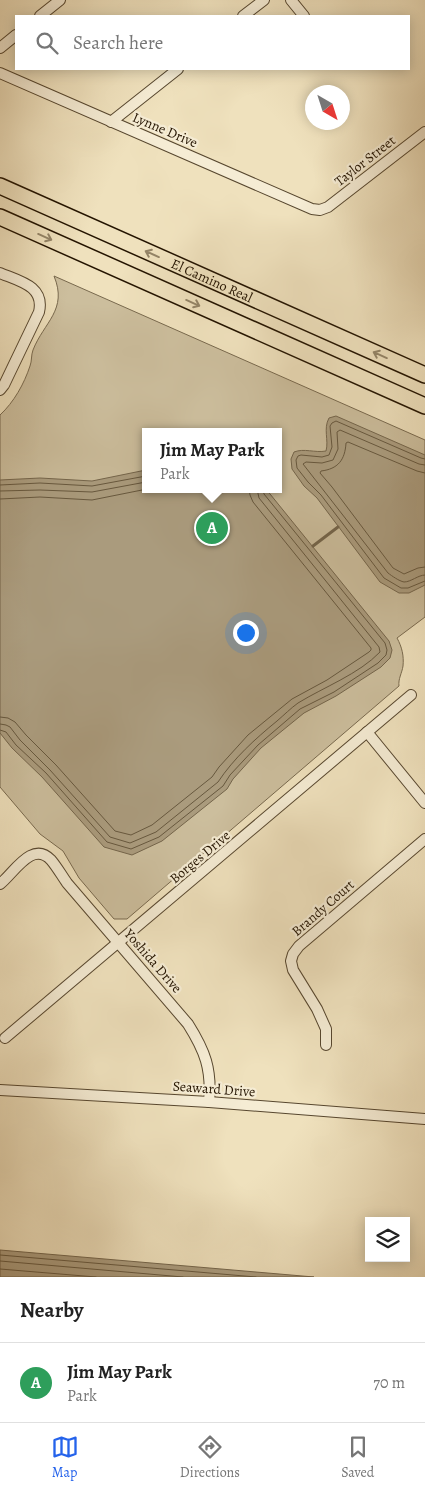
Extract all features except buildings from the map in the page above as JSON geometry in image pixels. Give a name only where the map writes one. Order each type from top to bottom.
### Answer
[{"type":"highway","name":"El Camino Real","points":[[0,186],[425,375]]},
{"type":"highway","name":"El Camino Real","points":[[0,217],[425,406]]},
{"type":"street","points":[[41,15],[60,0]]},
{"type":"street","points":[[244,15],[264,0]]},
{"type":"street","points":[[290,0],[303,15]]},
{"type":"street","points":[[0,48],[15,36]]},
{"type":"street","points":[[111,122],[177,70]]},
{"type":"street","name":"Lynne Drive","points":[[0,73],[320,210]]},
{"type":"street","name":"Taylor Street","points":[[320,210],[328,207],[425,132]]},
{"type":"street","points":[[0,273],[34,290],[40,296],[41,305],[0,390]]},
{"type":"street","name":"Borges Drive","points":[[5,1038],[411,695]]},
{"type":"street","points":[[367,732],[425,803]]},
{"type":"street","name":"Brandy Court","points":[[326,1045],[326,1030],[317,1009],[293,970],[293,954],[299,946],[425,839]]},
{"type":"street","name":"Yoshida Drive","points":[[0,884],[25,858],[35,853],[43,854],[50,859],[67,884],[188,1024],[200,1044],[208,1067],[209,1102]]},
{"type":"street","name":"Seaward Drive","points":[[0,1090],[209,1102],[425,1119]]},
{"type":"shaded area","points":[[54,276],[425,440],[425,617],[397,638],[403,659],[399,686],[127,919],[114,919],[79,878],[63,851],[40,834],[0,787],[0,415],[14,399],[25,379],[31,364],[33,350],[53,315],[58,298],[58,288]]},
{"type":"water","points":[[336,416],[425,455],[425,585],[409,593],[399,593],[380,582],[317,498],[304,486],[292,469],[291,459],[294,452],[302,450],[326,451],[327,422],[329,418]]},
{"type":"water","points":[[142,471],[142,493],[269,493],[389,641],[392,650],[390,658],[381,667],[336,696],[304,713],[261,748],[233,779],[227,789],[162,841],[132,855],[104,847],[0,733],[0,480],[40,478],[92,481]]},
{"type":"water","points":[[0,1250],[314,1277],[0,1277]]},
{"type":"waterway","points":[[313,546],[338,527]]},
{"type":"place","name":"Jim May Park","points":[[212,528]]}]
